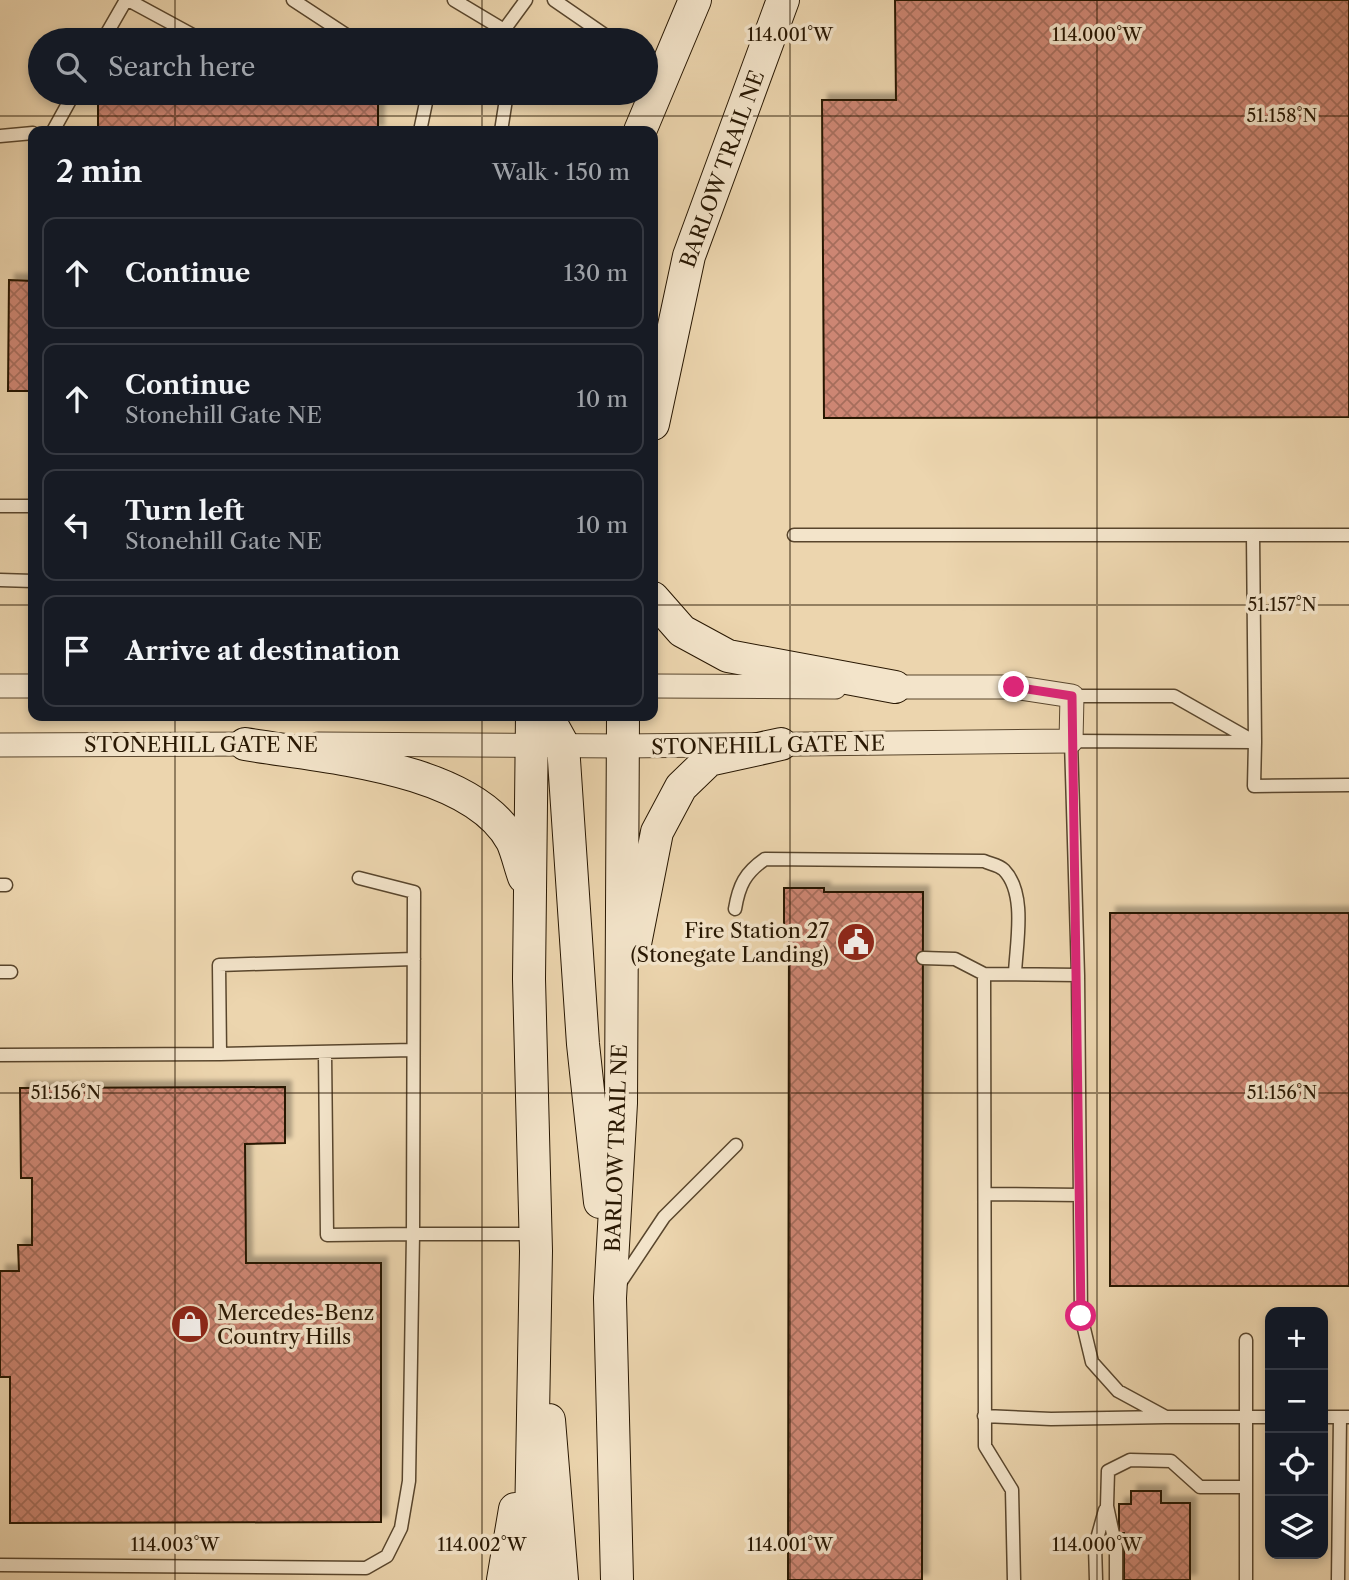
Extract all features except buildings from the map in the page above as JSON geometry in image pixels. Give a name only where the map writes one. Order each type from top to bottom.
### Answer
[{"type":"main road","points":[[658,70],[695,0]]},
{"type":"main road","name":"BARLOW TRAIL NE","points":[[658,394],[688,256],[783,0]]},
{"type":"main road","points":[[641,126],[648,105]]},
{"type":"main road","points":[[658,604],[682,631],[728,656],[895,687]]},
{"type":"main road","points":[[550,721],[563,745],[583,1044],[610,1298]]},
{"type":"main road","points":[[531,730],[529,979],[537,1243],[562,1580]]},
{"type":"main road","name":"BARLOW TRAIL NE","points":[[617,1580],[610,1298],[621,1103],[623,731]]},
{"type":"main road","points":[[245,744],[433,780],[474,801],[488,812],[512,841],[531,898]]},
{"type":"main road","points":[[621,1014],[657,832],[681,787],[709,760],[781,744]]},
{"type":"main road","points":[[530,1580],[531,1411],[537,1243]]},
{"type":"main road","points":[[503,1580],[531,1411]]},
{"type":"street","points":[[0,686],[28,686]]},
{"type":"street","points":[[658,686],[1014,687],[1072,696],[1071,741]]},
{"type":"street","name":"STONEHILL GATE NE","points":[[0,744],[245,744],[531,730],[563,745],[623,731],[781,744],[1071,741]]},
{"type":"lane","points":[[110,28],[127,0],[180,28]]},
{"type":"lane","points":[[293,0],[336,28]]},
{"type":"lane","points":[[454,0],[495,28]]},
{"type":"lane","points":[[509,28],[526,0]]},
{"type":"lane","points":[[554,0],[595,28]]},
{"type":"lane","points":[[56,126],[67,105]]},
{"type":"lane","points":[[421,126],[425,105]]},
{"type":"lane","points":[[502,126],[505,105]]},
{"type":"lane","points":[[0,136],[28,133]]},
{"type":"lane","points":[[0,506],[28,506]]},
{"type":"lane","points":[[794,535],[1349,535]]},
{"type":"lane","points":[[1253,535],[1254,786],[1349,785]]},
{"type":"lane","points":[[0,580],[28,580]]},
{"type":"lane","points":[[1072,696],[1174,696],[1255,742]]},
{"type":"lane","points":[[1166,1418],[1118,1391],[1092,1362],[1081,1316],[1078,975],[1071,741],[1255,742]]},
{"type":"lane","points":[[735,909],[738,887],[748,870],[765,859],[984,861],[1002,868],[1013,884],[1017,904],[1015,974]]},
{"type":"lane","points":[[0,1565],[366,1568],[387,1556],[401,1528],[409,1481],[414,892],[359,878]]},
{"type":"lane","points":[[923,958],[955,959],[984,974],[1078,975]]},
{"type":"lane","points":[[220,1054],[219,965],[414,959]]},
{"type":"lane","points":[[984,974],[985,1446],[1012,1490],[1014,1580]]},
{"type":"lane","points":[[0,1055],[413,1050]]},
{"type":"lane","points":[[326,1053],[327,1235],[413,1234],[537,1243]]},
{"type":"lane","points":[[610,1298],[664,1217],[736,1145]]},
{"type":"lane","points":[[986,1194],[1080,1195]]},
{"type":"lane","points":[[1246,1340],[1246,1580]]},
{"type":"lane","points":[[984,1416],[1051,1419],[1265,1418]]},
{"type":"lane","points":[[1338,1580],[1345,1418]]},
{"type":"lane","points":[[1116,1580],[1116,1548],[1107,1506],[1108,1471],[1130,1460],[1171,1461],[1200,1487],[1246,1487]]},
{"type":"lane","points":[[1096,1580],[1095,1546],[1107,1506]]},
{"type":"place","name":"Fire Station 27 (Stonegate Landing)","points":[[856,942]]},
{"type":"place","name":"Mercedes-Benz Country Hills","points":[[190,1324]]},
{"type":"route","points":[[1014,687],[1072,696],[1081,1316]]}]
